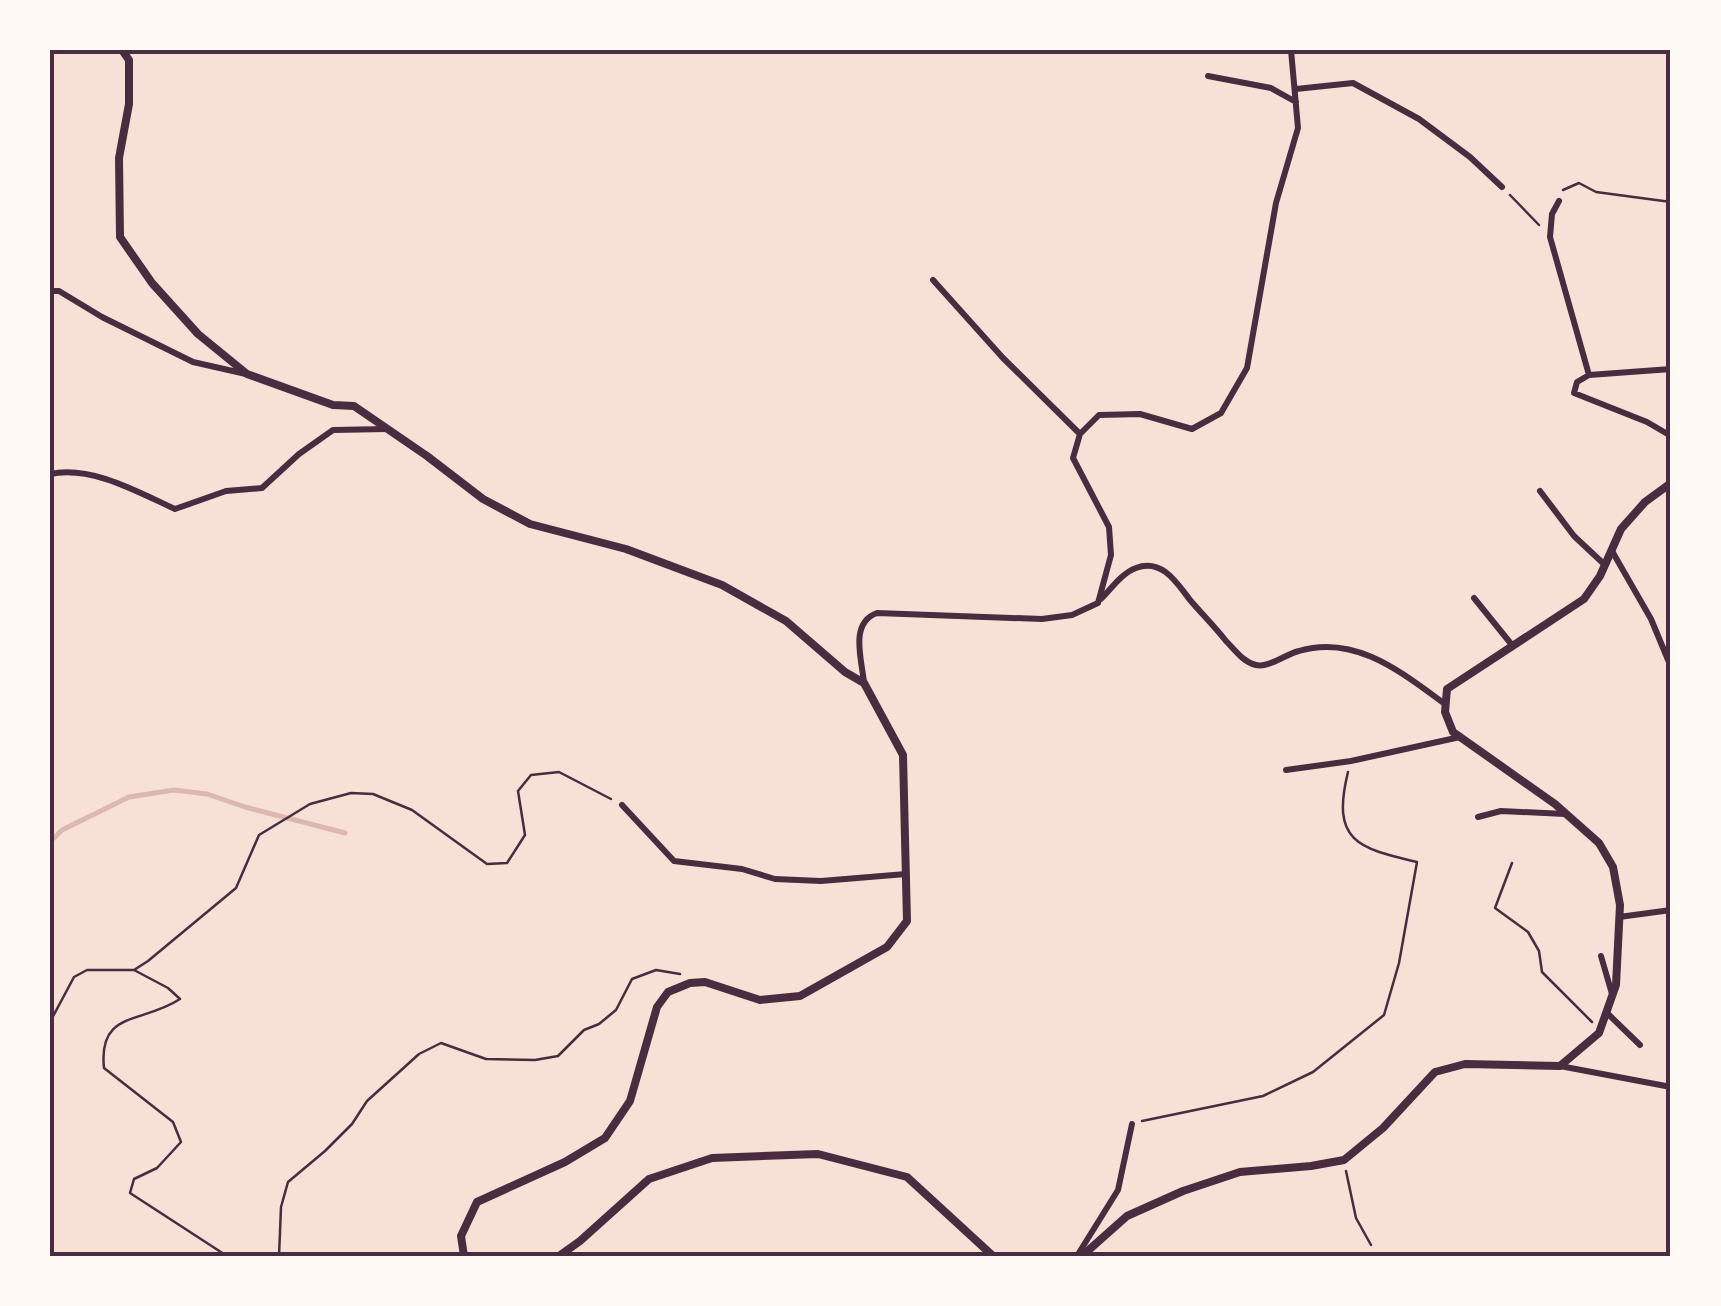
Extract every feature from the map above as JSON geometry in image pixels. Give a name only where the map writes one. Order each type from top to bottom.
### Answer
[{"type":"street","points":[[122,50],[130,60],[129,104],[119,158],[120,237],[152,283],[198,334],[247,374]]},
{"type":"street","points":[[1098,602],[1112,555],[1109,526],[1074,458],[1080,434],[1099,415],[1140,414],[1192,429],[1222,413],[1247,368],[1276,204],[1298,128],[1290,50]]},
{"type":"street","points":[[1208,76],[1271,88],[1297,103]]},
{"type":"street","points":[[1296,89],[1353,84],[1419,119],[1502,187]]},
{"type":"street","points":[[1558,200],[1550,238],[1588,375]]},
{"type":"street","points":[[933,280],[1003,358],[1080,434]]},
{"type":"street","points":[[50,291],[60,292],[102,318],[193,362],[247,374],[317,400],[354,406],[483,499],[530,524],[626,549],[722,585],[786,621],[845,672],[864,683]]},
{"type":"street","points":[[1671,368],[1588,375],[1577,382],[1574,393],[1647,422],[1671,436]]},
{"type":"street","points":[[50,474],[68,470],[126,486],[175,508],[226,491],[262,488],[333,430],[388,429]]},
{"type":"street","points":[[1560,1066],[1600,1030],[1616,985],[1620,917],[1613,867],[1599,843],[1566,814],[1452,732],[1445,712],[1447,689],[1584,599],[1622,529],[1671,483]]},
{"type":"street","points":[[1540,491],[1574,536],[1605,565]]},
{"type":"street","points":[[1612,551],[1652,619],[1671,667]]},
{"type":"street","points":[[464,1256],[461,1236],[477,1202],[564,1162],[604,1138],[630,1102],[657,1007],[668,992],[705,982],[760,1000],[800,996],[887,947],[906,922],[903,755],[864,683],[860,626],[867,616],[877,613],[1042,619],[1072,615],[1098,602],[1138,567],[1156,567],[1175,577],[1238,655],[1251,664],[1262,666],[1302,650],[1338,646],[1382,659],[1446,704]]},
{"type":"street","points":[[1474,598],[1512,645]]},
{"type":"street","points":[[1286,770],[1351,761],[1460,737]]},
{"type":"street","points":[[622,804],[674,860],[742,869],[775,879],[821,881],[908,874]]},
{"type":"street","points":[[1478,817],[1501,811],[1566,814]]},
{"type":"street","points":[[1620,917],[1671,910]]},
{"type":"street","points":[[1601,956],[1612,996]]},
{"type":"street","points":[[1606,1012],[1640,1045]]},
{"type":"street","points":[[1080,1256],[1126,1216],[1183,1191],[1240,1172],[1344,1160],[1384,1128],[1435,1072],[1465,1064],[1560,1066],[1671,1086]]},
{"type":"street","points":[[1080,1256],[1118,1190],[1126,1167],[1132,1124]]},
{"type":"street","points":[[558,1256],[580,1242],[649,1179],[712,1158],[818,1154],[907,1177],[993,1256]]},
{"type":"path","points":[[1558,200],[1562,190],[1579,183],[1596,192],[1671,202]]},
{"type":"path","points":[[1502,187],[1550,238]]},
{"type":"path","points":[[1132,1124],[1263,1096],[1313,1072],[1384,1015],[1399,963],[1417,862],[1355,842],[1345,824],[1341,800],[1351,761]]},
{"type":"path","points":[[134,970],[236,888],[260,835],[310,804],[352,793],[373,794],[412,810],[487,864],[507,863],[525,835],[518,791],[530,775],[559,772],[622,804]]},
{"type":"path","points":[[1512,863],[1495,908],[1528,932],[1539,951],[1542,972],[1600,1030]]},
{"type":"path","points":[[50,1022],[74,977],[87,970],[134,970],[180,999],[164,1010],[129,1020],[109,1031],[102,1045],[104,1068],[173,1122],[181,1142],[157,1168],[134,1179],[130,1193],[227,1256]]},
{"type":"path","points":[[279,1256],[288,1182],[325,1151],[367,1101],[427,1048],[450,1044],[486,1059],[558,1056],[584,1030],[616,1010],[632,979],[656,970],[705,982]]},
{"type":"path","points":[[1344,1160],[1356,1218],[1371,1245]]},
{"type":"waterway","points":[[50,842],[62,830],[129,797],[174,790],[207,794],[345,833]]}]
